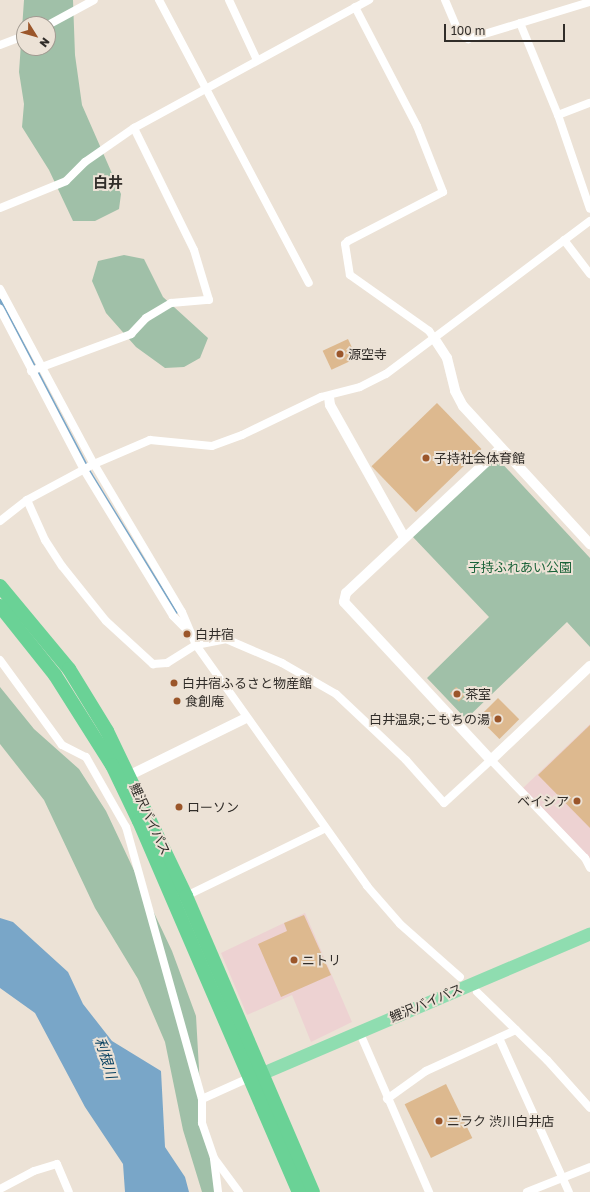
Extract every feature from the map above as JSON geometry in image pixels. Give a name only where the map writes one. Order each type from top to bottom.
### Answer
[{"type":"highway","name":"鯉沢バイパス","points":[[0,586],[69,669],[107,731],[124,777],[256,1076],[313,1192]]},
{"type":"highway","name":"鯉沢バイパス","points":[[0,606],[55,674],[124,777],[186,896],[299,1192]]},
{"type":"main road","name":"鯉沢バイパス","points":[[256,1076],[590,933]]},
{"type":"street","points":[[56,21],[94,0]]},
{"type":"street","points":[[159,0],[207,87],[309,283]]},
{"type":"street","points":[[229,0],[257,60]]},
{"type":"street","points":[[0,208],[66,181],[85,162],[134,128],[369,0]]},
{"type":"street","points":[[445,0],[458,31],[468,39],[590,2]]},
{"type":"street","points":[[355,7],[417,126],[443,192],[348,241],[345,244],[350,275],[429,331],[447,358],[454,391],[463,406],[590,544]]},
{"type":"street","points":[[520,23],[558,115],[590,209]]},
{"type":"street","points":[[0,45],[16,39]]},
{"type":"street","points":[[558,115],[590,103]]},
{"type":"street","points":[[37,369],[131,334],[146,318],[171,303],[209,300],[194,250],[134,128]]},
{"type":"street","points":[[0,521],[27,500],[89,467],[150,440],[212,446],[242,436],[321,397],[329,397],[386,374],[590,221]]},
{"type":"street","points":[[564,240],[590,274]]},
{"type":"street","points":[[0,288],[37,369],[89,467],[161,575],[192,634],[196,645],[324,829],[367,886],[400,924],[460,977]]},
{"type":"street","points":[[0,309],[37,369],[89,467]]},
{"type":"street","points":[[329,397],[330,405],[404,537]]},
{"type":"street","points":[[501,448],[404,537],[346,593],[344,602],[491,760],[585,858],[590,868]]},
{"type":"street","points":[[27,500],[45,540],[62,566],[106,621],[143,657],[160,664],[196,645],[226,639],[282,663],[336,694],[406,760],[444,803],[590,666]]},
{"type":"street","points":[[0,660],[62,745],[86,757],[126,827],[202,1099],[202,1122],[214,1158],[218,1192]]},
{"type":"street","points":[[124,777],[246,718]]},
{"type":"street","points":[[186,896],[324,829]]},
{"type":"street","points":[[477,992],[516,1030],[590,1108]]},
{"type":"street","points":[[387,1098],[426,1071],[516,1030]]},
{"type":"street","points":[[359,1031],[429,1192]]},
{"type":"street","points":[[499,1038],[569,1192]]},
{"type":"street","points":[[202,1099],[256,1076]]},
{"type":"street","points":[[214,1158],[239,1192]]},
{"type":"street","points":[[0,1189],[34,1171],[56,1164],[69,1192]]},
{"type":"street","points":[[527,1192],[590,1167]]},
{"type":"shaded area","points":[[590,724],[590,858],[523,788]]},
{"type":"shaded area","points":[[305,913],[352,1022],[311,1042],[292,995],[247,1015],[221,953]]},
{"type":"green space","points":[[24,0],[73,0],[75,55],[82,105],[121,194],[119,209],[95,221],[73,221],[49,170],[22,127],[24,104],[19,72],[20,56],[56,56],[56,16],[23,16]]},
{"type":"green space","points":[[124,255],[144,259],[163,297],[208,338],[200,358],[184,367],[165,368],[136,347],[106,313],[92,281],[98,261]]},
{"type":"green space","name":"子持ふれあい公園","points":[[497,458],[590,558],[590,647],[567,622],[466,719],[427,678],[489,617],[412,536]]},
{"type":"green space","points":[[0,687],[34,729],[79,769],[106,811],[172,951],[196,1016],[202,1122],[218,1192],[202,1192],[183,1130],[165,1042],[138,979],[95,908],[44,800],[0,744]]},
{"type":"water","name":"利根川","points":[[0,918],[13,922],[68,972],[83,1004],[112,1041],[161,1071],[165,1147],[185,1177],[189,1192],[125,1192],[123,1164],[85,1107],[35,1013],[0,988]]},
{"type":"building","name":"源空寺","points":[[348,339],[357,358],[331,370],[323,351]]},
{"type":"building","name":"子持社会体育館","points":[[437,403],[481,449],[416,512],[372,466]]},
{"type":"building","name":"茶室","points":[[456,687],[465,695],[459,702],[450,694]]},
{"type":"building","name":"白井温泉;こもちの湯","points":[[498,698],[519,719],[499,739],[478,718]]},
{"type":"building","name":"ベイシア","points":[[590,725],[590,828],[538,775]]},
{"type":"building","name":"ニトリ","points":[[304,915],[331,975],[281,997],[258,944],[287,931],[284,923]]},
{"type":"building","name":"ニラク 渋川白井店","points":[[446,1084],[472,1138],[431,1158],[405,1104]]},
{"type":"waterway","points":[[0,300],[91,474],[176,612]]},
{"type":"place","name":"源空寺","points":[[340,354]]},
{"type":"place","name":"子持社会体育館","points":[[426,458]]},
{"type":"place","name":"白井宿","points":[[187,634]]},
{"type":"place","name":"白井宿ふるさと物産館","points":[[174,683]]},
{"type":"place","name":"茶室","points":[[457,694]]},
{"type":"place","name":"食創庵","points":[[177,701]]},
{"type":"place","name":"白井温泉;こもちの湯","points":[[498,719]]},
{"type":"place","name":"ベイシア","points":[[577,801]]},
{"type":"place","name":"ローソン","points":[[179,807]]},
{"type":"place","name":"ニトリ","points":[[294,960]]},
{"type":"place","name":"ニラク 渋川白井店","points":[[439,1121]]},
{"type":"district","name":"白井","points":[[108,183]]}]
